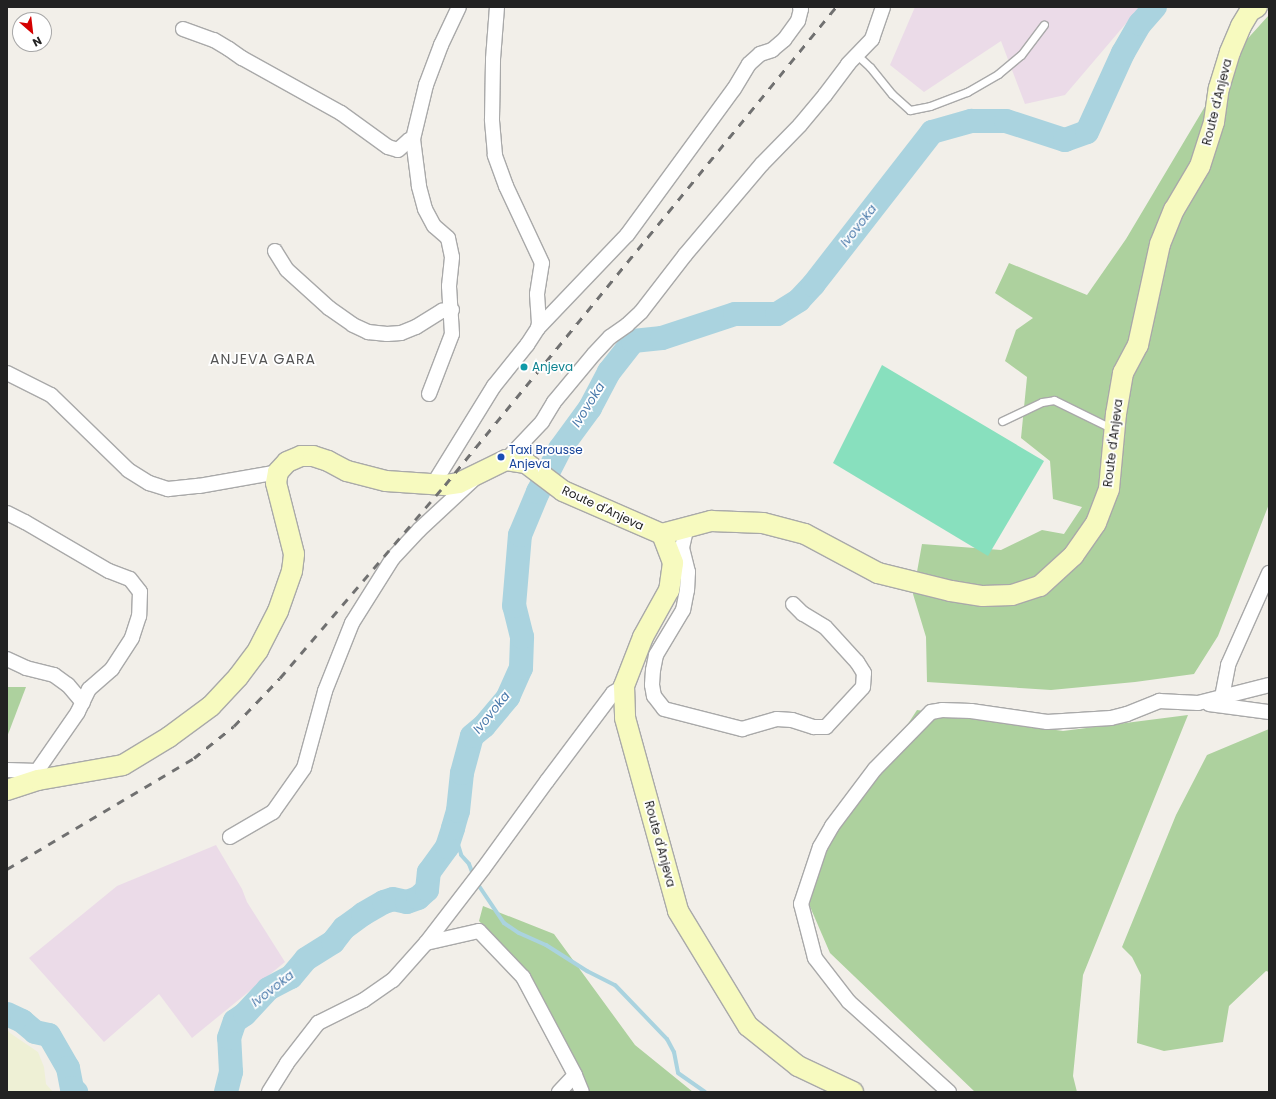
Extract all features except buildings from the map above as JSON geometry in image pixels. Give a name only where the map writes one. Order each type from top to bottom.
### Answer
[{"type":"street","points":[[429,394],[452,334],[452,310],[449,286],[452,257],[448,238],[434,226],[425,209],[419,186],[413,140],[426,85],[441,45],[459,7]]},
{"type":"street","points":[[497,7],[492,59],[492,119],[495,156],[506,186],[542,262],[537,294],[538,328]]},
{"type":"street","points":[[434,483],[494,386],[527,345],[538,328],[627,235],[694,144],[749,64],[760,54],[772,50],[784,40],[798,21],[801,9],[800,7]]},
{"type":"street","points":[[7,770],[37,775],[124,765],[169,737],[211,706],[238,677],[261,644],[278,611],[292,571],[294,554],[278,497],[276,483],[278,472],[287,462],[301,456],[313,456],[328,460],[347,471],[386,481],[445,484],[459,483],[506,460],[542,422],[554,402],[594,354],[610,337],[627,325],[641,312],[685,255],[762,164],[800,125],[857,55],[872,39],[883,7]]},
{"type":"street","name":"Route d'Anjeva","points":[[506,460],[526,463],[563,491],[662,534],[687,526],[711,521],[763,523],[805,534],[878,573],[951,591],[983,596],[1012,595],[1040,586],[1073,556],[1096,523],[1108,489],[1123,373],[1138,344],[1160,244],[1174,210],[1200,166],[1214,122],[1219,88],[1240,26],[1250,11],[1257,7]]},
{"type":"street","points":[[183,29],[214,40],[242,58],[340,112],[388,147],[398,150],[409,140],[413,140]]},
{"type":"street","points":[[276,251],[287,270],[329,308],[353,325],[368,332],[387,334],[400,333],[416,327],[442,310],[452,310]]},
{"type":"street","points":[[7,373],[51,394],[128,470],[149,483],[168,489],[199,486],[278,472]]},
{"type":"street","points":[[230,838],[273,812],[304,768],[325,691],[352,623],[393,558],[419,530],[482,472]]},
{"type":"street","points":[[7,514],[25,522],[109,571],[130,579],[140,592],[139,616],[132,638],[112,669],[89,689],[78,712],[37,775],[7,790]]},
{"type":"street","points":[[687,526],[682,548],[688,572],[687,590],[683,610],[656,655],[653,670],[652,685],[654,696],[664,709],[742,728],[777,719],[792,720],[814,727],[826,726],[863,687],[864,673],[857,662],[825,627],[803,614],[793,604]]},
{"type":"street","name":"Route d'Anjeva","points":[[662,534],[673,563],[669,590],[643,637],[624,686],[625,718],[678,910],[748,1026],[798,1066],[853,1092]]},
{"type":"street","points":[[1222,697],[1228,665],[1269,573]]},
{"type":"street","points":[[7,659],[26,668],[54,675],[68,686],[83,703]]},
{"type":"street","points":[[1198,703],[1269,685]]},
{"type":"street","points":[[269,1092],[287,1063],[318,1023],[364,1000],[393,980],[426,943],[483,869],[613,693],[624,686]]},
{"type":"street","points":[[949,1092],[849,1002],[815,958],[801,904],[820,847],[832,826],[875,769],[931,712],[942,710],[971,711],[1047,722],[1111,718],[1127,714],[1159,701],[1198,703],[1269,712]]},
{"type":"street","points":[[426,943],[479,931],[523,977],[575,1075],[582,1092]]},
{"type":"street","points":[[560,1092],[575,1075]]},
{"type":"lane","points":[[857,55],[870,67],[892,94],[910,110],[930,106],[967,92],[998,74],[1021,55],[1044,25]]},
{"type":"lane","points":[[1002,421],[1042,402],[1054,400],[1115,431]]},
{"type":"shaded area","points":[[915,7],[1140,7],[1065,95],[1025,104],[1001,41],[924,92],[890,65]]},
{"type":"shaded area","points":[[216,845],[242,889],[247,902],[285,962],[192,1038],[159,994],[104,1042],[29,958],[117,886]]},
{"type":"green space","points":[[1269,15],[1269,504],[1218,636],[1194,674],[1135,682],[1051,690],[927,682],[926,637],[913,594],[922,544],[1001,550],[1042,530],[1064,534],[1082,507],[1053,499],[1050,461],[1021,438],[1027,377],[1005,361],[1016,330],[1033,318],[995,293],[1009,263],[1087,295],[1126,239],[1241,46]]},
{"type":"green space","points":[[882,365],[1044,461],[988,556],[833,463]]},
{"type":"green space","points":[[7,687],[26,687],[7,737]]},
{"type":"green space","points":[[917,710],[1063,731],[1188,715],[1083,975],[1073,1076],[1077,1092],[975,1092],[830,953],[808,902],[823,854]]},
{"type":"green space","points":[[1269,729],[1269,972],[1266,971],[1229,1006],[1223,1042],[1164,1051],[1137,1043],[1141,975],[1132,957],[1122,947],[1176,815],[1207,755]]},
{"type":"green space","points":[[483,906],[554,934],[635,1045],[693,1092],[586,1092],[521,966],[479,921]]},
{"type":"green space","points":[[7,1029],[10,1033],[38,1052],[44,1067],[46,1084],[53,1092],[8,1092]]},
{"type":"waterway","name":"Ivovoka","points":[[226,1092],[231,1072],[229,1038],[235,1021],[245,1014],[268,989],[291,977],[306,959],[333,942],[344,928],[363,914],[384,902],[393,899],[407,902],[418,898],[427,890],[429,872],[447,847],[458,811],[462,773],[472,736],[484,726],[508,697],[521,668],[522,637],[514,606],[520,535],[538,492],[560,449],[590,408],[609,372],[633,341],[662,338],[735,314],[777,314],[799,300],[813,285],[932,132],[971,121],[1006,121],[1065,140],[1087,132],[1123,53],[1140,24],[1155,7]]},
{"type":"waterway","points":[[453,828],[461,855],[469,864],[474,877]]},
{"type":"waterway","points":[[477,883],[504,923],[519,933],[546,945],[587,971],[615,985],[667,1039],[674,1052],[678,1073],[705,1092]]},
{"type":"waterway","name":"Ivovoka","points":[[7,1014],[22,1021],[35,1032],[49,1035],[68,1068],[72,1088],[76,1092]]},
{"type":"railway","points":[[7,869],[194,758],[234,726],[280,678],[445,485],[836,7]]},
{"type":"place","name":"Anjeva","points":[[524,367]]},
{"type":"place","name":"Taxi Brousse Anjeva","points":[[501,457]]},
{"type":"district","name":"ANJEVA GARA","points":[[263,359]]}]
